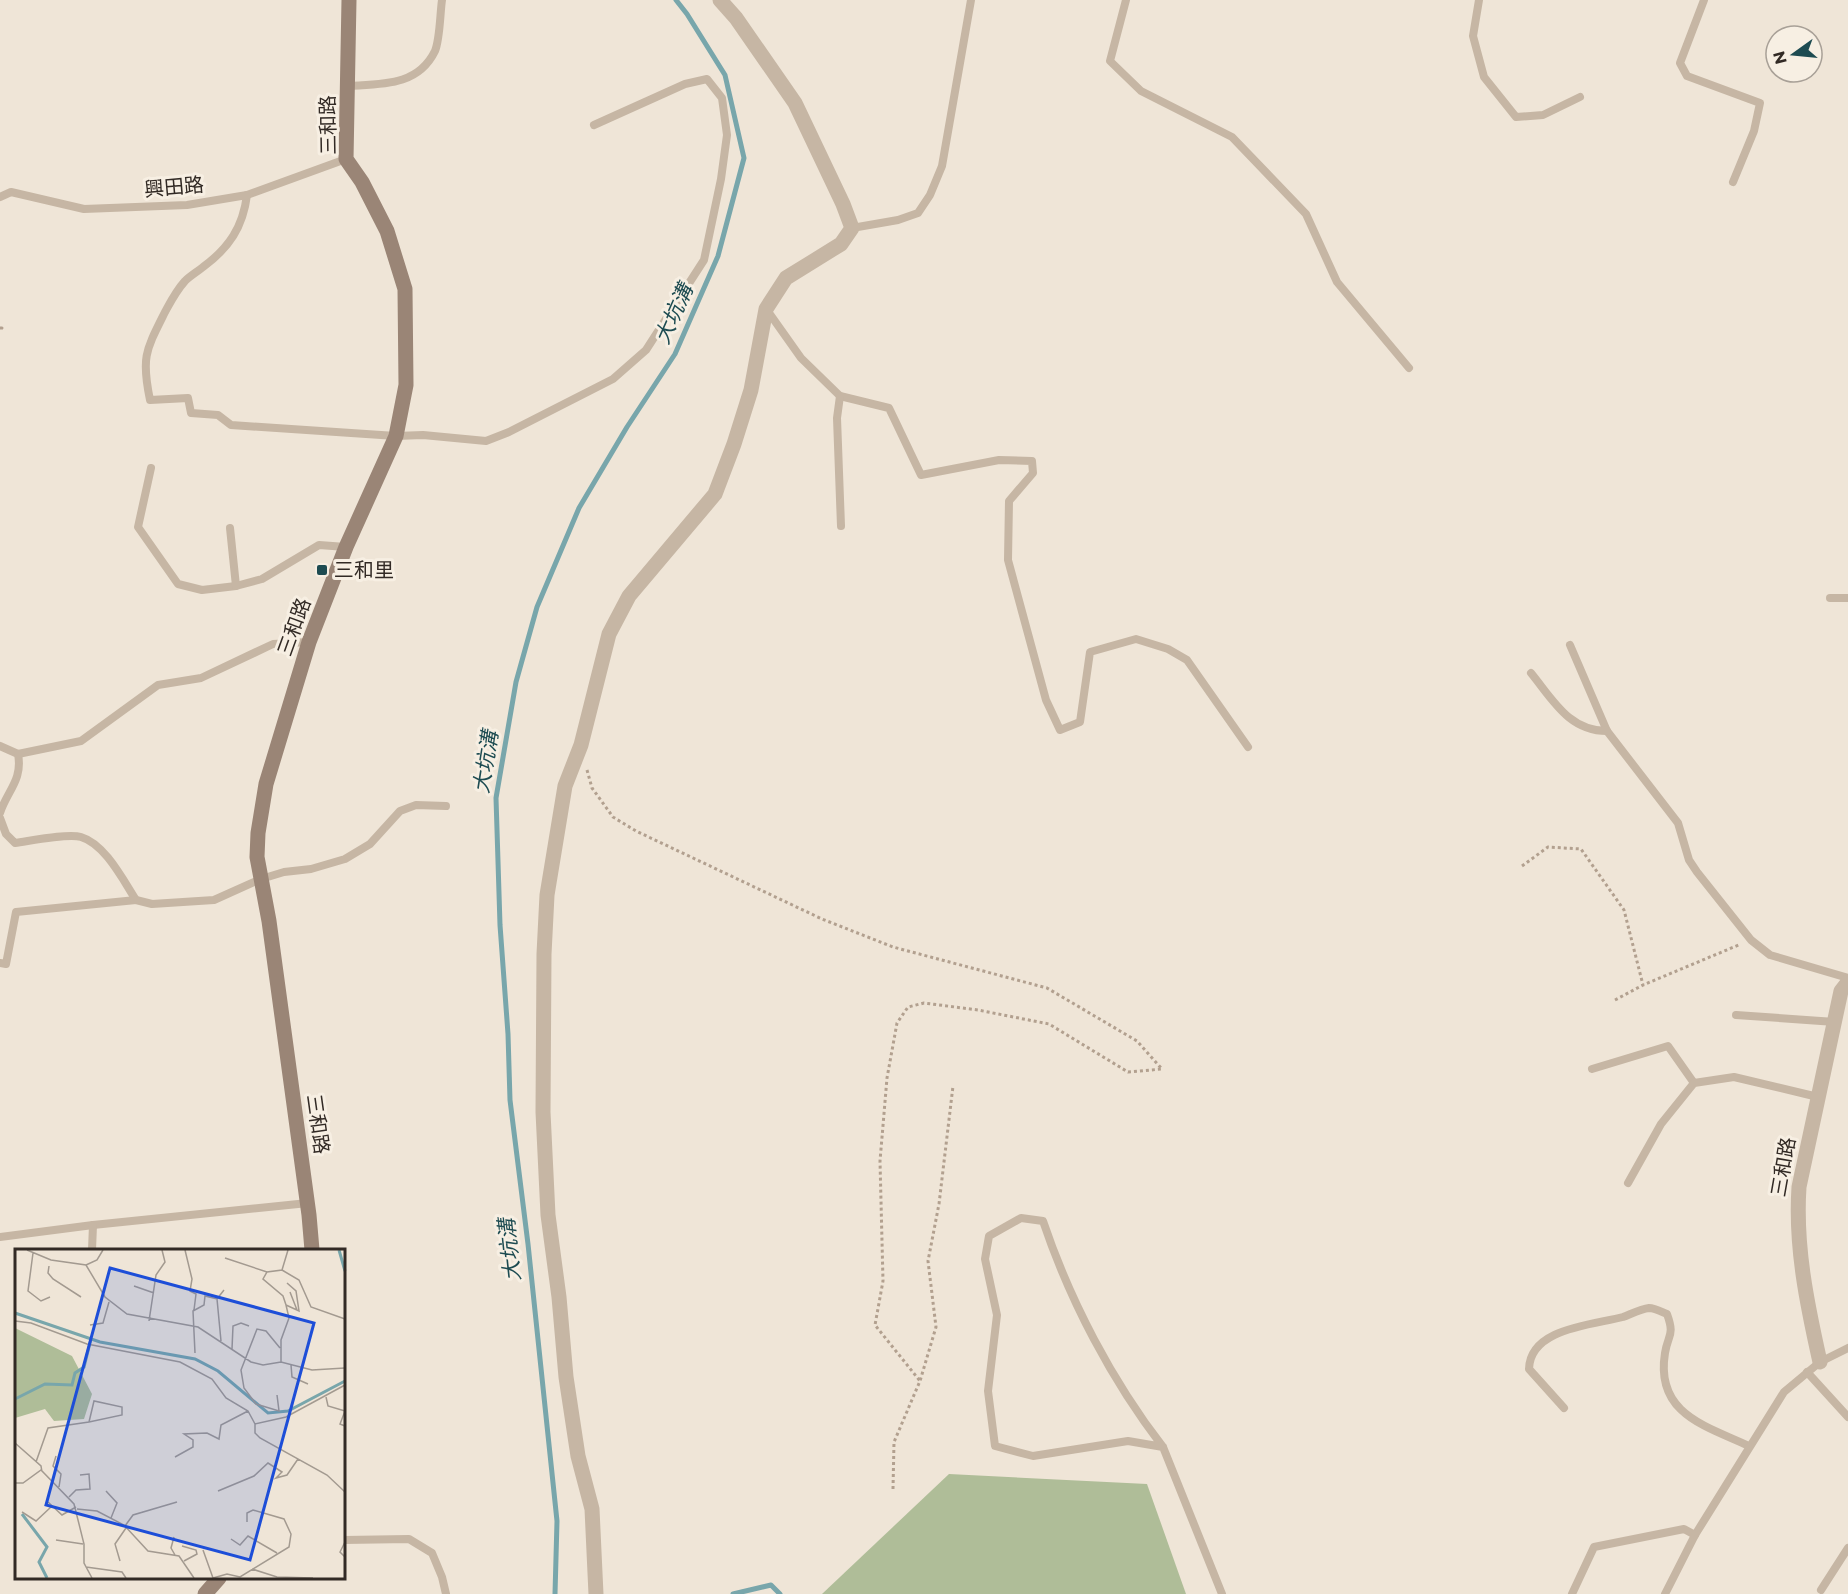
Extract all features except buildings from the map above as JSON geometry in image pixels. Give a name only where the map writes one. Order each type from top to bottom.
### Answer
[{"type":"main road","name":"三和路","points":[[312,1249],[308,1203],[269,921],[257,857],[258,833],[266,784],[309,642],[346,548],[396,436],[406,385],[405,289],[387,231],[362,182],[346,159],[349,0]]},
{"type":"main road","points":[[205,1594],[218,1579]]},
{"type":"street","points":[[596,1594],[592,1509],[579,1456],[566,1377],[559,1297],[548,1215],[543,1113],[544,954],[547,895],[565,786],[581,745],[609,634],[629,596],[715,494],[751,390],[766,309],[786,278],[840,244],[852,228],[795,103],[736,18],[720,0]]},
{"type":"street","name":"三和路","points":[[1820,1362],[1807,1302],[1797,1215],[1799,1187],[1841,991],[1848,980]]},
{"type":"lane","points":[[349,86],[394,84],[422,71],[435,50],[442,0]]},
{"type":"lane","points":[[852,228],[898,220],[918,213],[930,195],[942,166],[971,0]]},
{"type":"lane","points":[[1126,0],[1110,61],[1142,91],[1232,137],[1306,214],[1337,282],[1409,368]]},
{"type":"lane","points":[[1479,0],[1473,36],[1484,77],[1516,117],[1543,115],[1580,97]]},
{"type":"lane","points":[[1704,0],[1680,63],[1687,76],[1760,103],[1754,131],[1733,183]]},
{"type":"lane","points":[[247,195],[240,225],[225,249],[182,285],[171,298],[154,331],[148,344],[144,375],[150,400],[188,398],[191,413],[218,415],[231,425],[396,436],[423,435],[486,441],[509,432],[612,379],[646,350],[704,260],[727,135],[722,98],[707,79],[685,84],[594,125]]},
{"type":"lane","name":"興田路","points":[[0,197],[11,192],[84,209],[187,205],[247,195],[346,159]]},
{"type":"lane","points":[[766,309],[801,358],[840,396],[889,408],[921,475],[999,459],[1032,461],[1034,473],[1009,501],[1008,560],[1046,700],[1060,730],[1080,722],[1090,652],[1136,639],[1168,648],[1187,660],[1248,747]]},
{"type":"lane","points":[[840,396],[837,418],[841,526]]},
{"type":"lane","points":[[151,468],[138,527],[178,584],[202,590],[236,586],[262,579],[319,545],[346,548]]},
{"type":"lane","points":[[230,528],[236,586]]},
{"type":"lane","points":[[1830,598],[1848,598]]},
{"type":"lane","points":[[0,746],[18,754],[81,741],[158,685],[201,678],[273,644],[309,642]]},
{"type":"lane","points":[[1570,645],[1607,731],[1678,823],[1689,860],[1696,872],[1751,940],[1770,955],[1848,980]]},
{"type":"lane","points":[[1531,673],[1572,722],[1597,731],[1607,731]]},
{"type":"lane","points":[[0,813],[12,790],[20,766],[18,754]]},
{"type":"lane","points":[[0,963],[6,964],[16,912],[136,900],[152,904],[214,900],[261,879],[284,872],[311,869],[345,859],[370,843],[400,811],[416,805],[446,806]]},
{"type":"lane","points":[[0,818],[6,834],[15,843],[81,837],[103,851],[136,900]]},
{"type":"lane","points":[[1736,1015],[1835,1022]]},
{"type":"lane","points":[[1592,1069],[1668,1046],[1694,1083]]},
{"type":"lane","points":[[1628,1183],[1661,1124],[1694,1083],[1734,1077],[1818,1097]]},
{"type":"lane","points":[[0,1237],[308,1203]]},
{"type":"lane","points":[[1163,1448],[1128,1441],[1034,1456],[995,1446],[988,1391],[997,1315],[985,1259],[989,1236],[1020,1218],[1043,1221],[1053,1250],[1096,1345],[1163,1448],[1221,1594]]},
{"type":"lane","points":[[92,1249],[93,1225]]},
{"type":"lane","points":[[1564,1408],[1529,1369],[1529,1357],[1540,1343],[1590,1322],[1621,1317],[1650,1308],[1667,1314],[1672,1326],[1671,1337],[1665,1352],[1664,1374],[1669,1393],[1677,1407],[1688,1417],[1749,1446]]},
{"type":"lane","points":[[1665,1594],[1695,1535],[1784,1392],[1820,1362],[1848,1348]]},
{"type":"lane","points":[[1807,1372],[1848,1417]]},
{"type":"lane","points":[[1572,1594],[1594,1547],[1684,1529],[1695,1535]]},
{"type":"lane","points":[[345,1540],[409,1539],[432,1553],[446,1594]]},
{"type":"lane","points":[[1821,1590],[1847,1551]]},
{"type":"path","points":[[581,745],[592,788],[613,817],[636,831],[822,919],[883,943],[1047,988],[1137,1041],[1162,1069],[1128,1072],[1049,1024],[978,1010],[924,1003],[908,1007],[897,1023],[887,1078],[880,1161],[883,1281],[875,1325],[920,1381]]},
{"type":"path","points":[[1522,866],[1548,848],[1581,849],[1624,910],[1643,985]]},
{"type":"path","points":[[1615,1000],[1643,985],[1751,940]]},
{"type":"path","points":[[893,1489],[894,1442],[920,1381],[936,1327],[928,1261],[939,1204],[952,1086]]},
{"type":"green space","points":[[949,1474],[1147,1484],[1186,1594],[822,1594]]},
{"type":"waterway","name":"大坑溝","points":[[555,1594],[557,1521],[528,1244],[510,1100],[500,925],[496,798],[516,682],[537,607],[579,508],[627,427],[675,354],[718,256],[744,158],[725,75],[676,0]]},
{"type":"waterway","points":[[733,1594],[771,1585],[780,1594]]},
{"type":"place","name":"三和里","points":[[322,570]]}]
